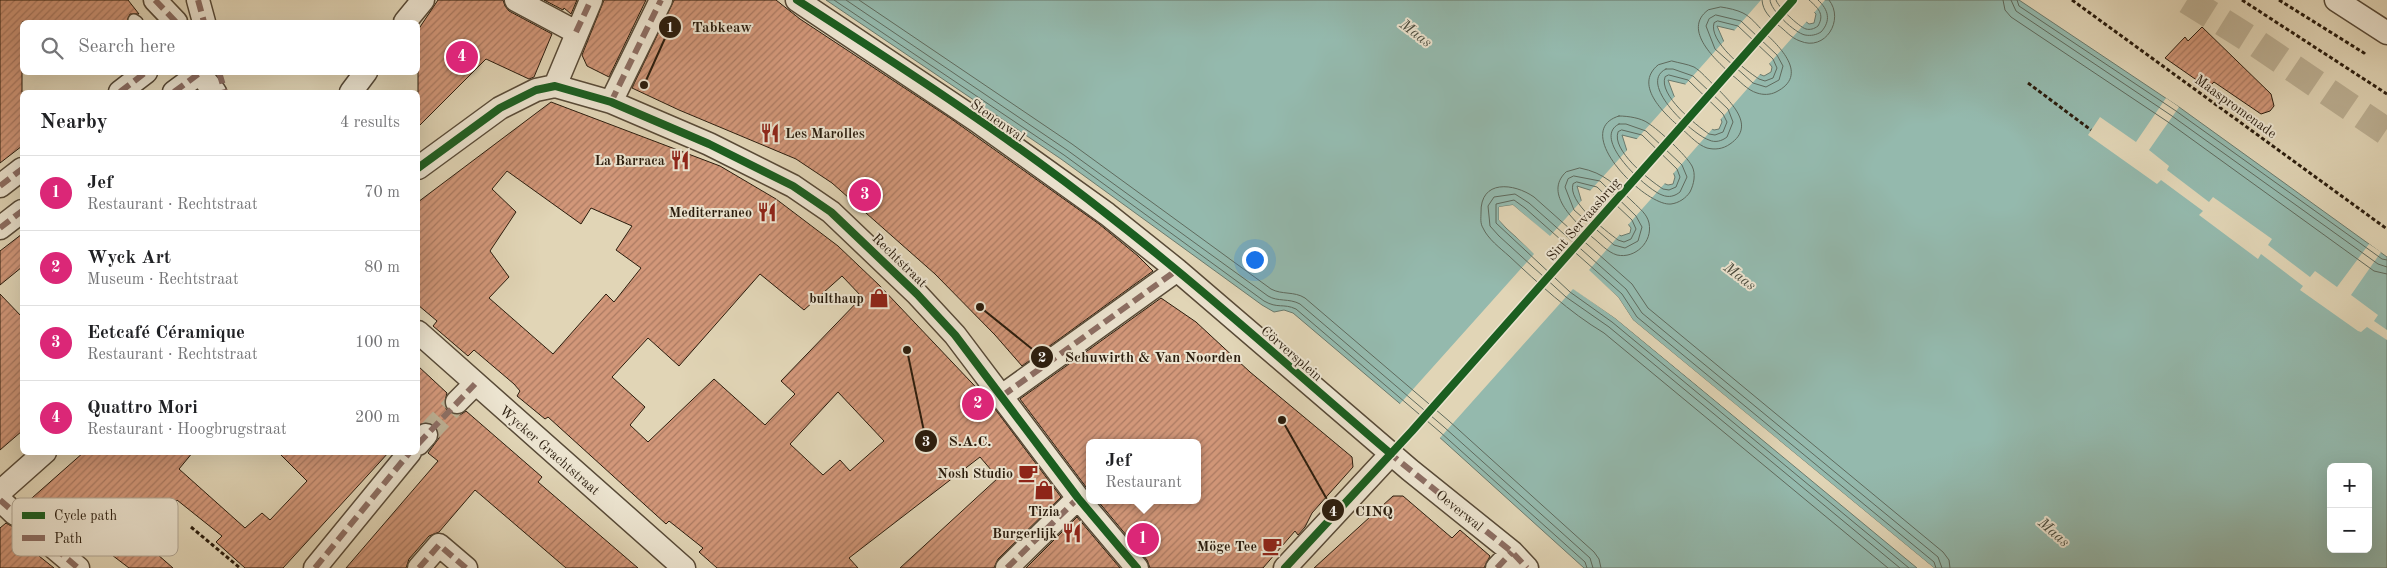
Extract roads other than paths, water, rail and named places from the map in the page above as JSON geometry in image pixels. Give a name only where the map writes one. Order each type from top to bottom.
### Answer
[{"type":"street","points":[[155,0],[174,20]]},
{"type":"street","points":[[198,0],[203,20]]},
{"type":"street","points":[[407,20],[423,0]]},
{"type":"street","points":[[516,0],[576,32]]},
{"type":"street","points":[[420,167],[500,108],[536,90],[555,86],[576,32],[592,0]]},
{"type":"street","points":[[611,102],[661,0]]},
{"type":"street","name":"Stenenwal","points":[[797,0],[1049,171],[1108,214],[1177,270]]},
{"type":"street","points":[[2336,0],[2387,33]]},
{"type":"street","points":[[123,90],[142,75]]},
{"type":"street","points":[[177,90],[201,75]]},
{"type":"street","points":[[205,75],[214,90]]},
{"type":"street","points":[[206,75],[223,90]]},
{"type":"street","points":[[352,90],[364,75]]},
{"type":"street","name":"Rechtstraat","points":[[555,86],[611,102],[742,160],[793,186],[831,212],[945,323],[1078,498],[1137,568]]},
{"type":"street","points":[[0,186],[20,171]]},
{"type":"street","points":[[0,228],[20,213]]},
{"type":"street","points":[[1002,396],[1177,270]]},
{"type":"street","name":"Cörversplein","points":[[1177,270],[1391,454]]},
{"type":"street","name":"Wycker Grachtstraat","points":[[420,334],[684,568]]},
{"type":"street","points":[[457,402],[475,384]]},
{"type":"street","points":[[1285,568],[1391,454]]},
{"type":"street","name":"Oeverwal","points":[[1391,454],[1504,560],[1527,568]]},
{"type":"street","points":[[0,492],[42,455]]},
{"type":"street","points":[[315,568],[408,455]]},
{"type":"street","points":[[1007,568],[1078,498]]},
{"type":"street","points":[[419,568],[439,545],[466,568]]},
{"type":"street","points":[[64,556],[78,568]]},
{"type":"water","name":"Maas","points":[[826,0],[1779,0],[1809,24],[1814,23],[1816,14],[1802,0],[2019,0],[2179,107],[2387,257],[2387,568],[1934,568],[1633,320],[1618,297],[1513,205],[1499,207],[1499,220],[1506,228],[1573,288],[1615,318],[1917,568],[1584,568],[1437,435],[1293,313],[1284,310],[1274,312],[1061,159]],"holes":[[[1717,26],[1734,30],[1769,63],[1772,67],[1771,72],[1764,76],[1759,74],[1724,42]],[[1668,80],[1685,84],[1720,117],[1722,122],[1719,129],[1714,130],[1710,128],[1674,96]],[[1622,135],[1638,139],[1673,172],[1675,177],[1673,184],[1663,183],[1627,151]],[[1577,186],[1593,191],[1628,224],[1631,228],[1630,233],[1621,236],[1582,203]]]},
{"type":"tunnel","points":[[2187,0],[2256,43],[2387,132]]},
{"type":"tunnel","points":[[426,435],[457,402]]},
{"type":"place","name":"Quattro Mori","points":[[462,57]]},
{"type":"place","name":"Tabkeaw","points":[[644,85]]},
{"type":"place","name":"Les Marolles","points":[[770,133]]},
{"type":"place","name":"La Barraca","points":[[680,160]]},
{"type":"place","name":"Eetcafé Céramique","points":[[865,195]]},
{"type":"place","name":"Mediterraneo","points":[[767,212]]},
{"type":"place","name":"bulthaup","points":[[879,298]]},
{"type":"place","name":"Schuwirth & Van Noorden","points":[[980,307]]},
{"type":"place","name":"S.A.C.","points":[[907,350]]},
{"type":"place","name":"Wyck Art","points":[[978,404]]},
{"type":"place","name":"CINQ","points":[[1282,420]]},
{"type":"place","name":"Nosh Studio","points":[[1028,473]]},
{"type":"place","name":"Tizia","points":[[1044,490]]},
{"type":"place","name":"Burgerlijk","points":[[1072,533]]},
{"type":"place","name":"Jef","points":[[1143,539]]},
{"type":"place","name":"Möge Tee","points":[[1272,546]]}]
